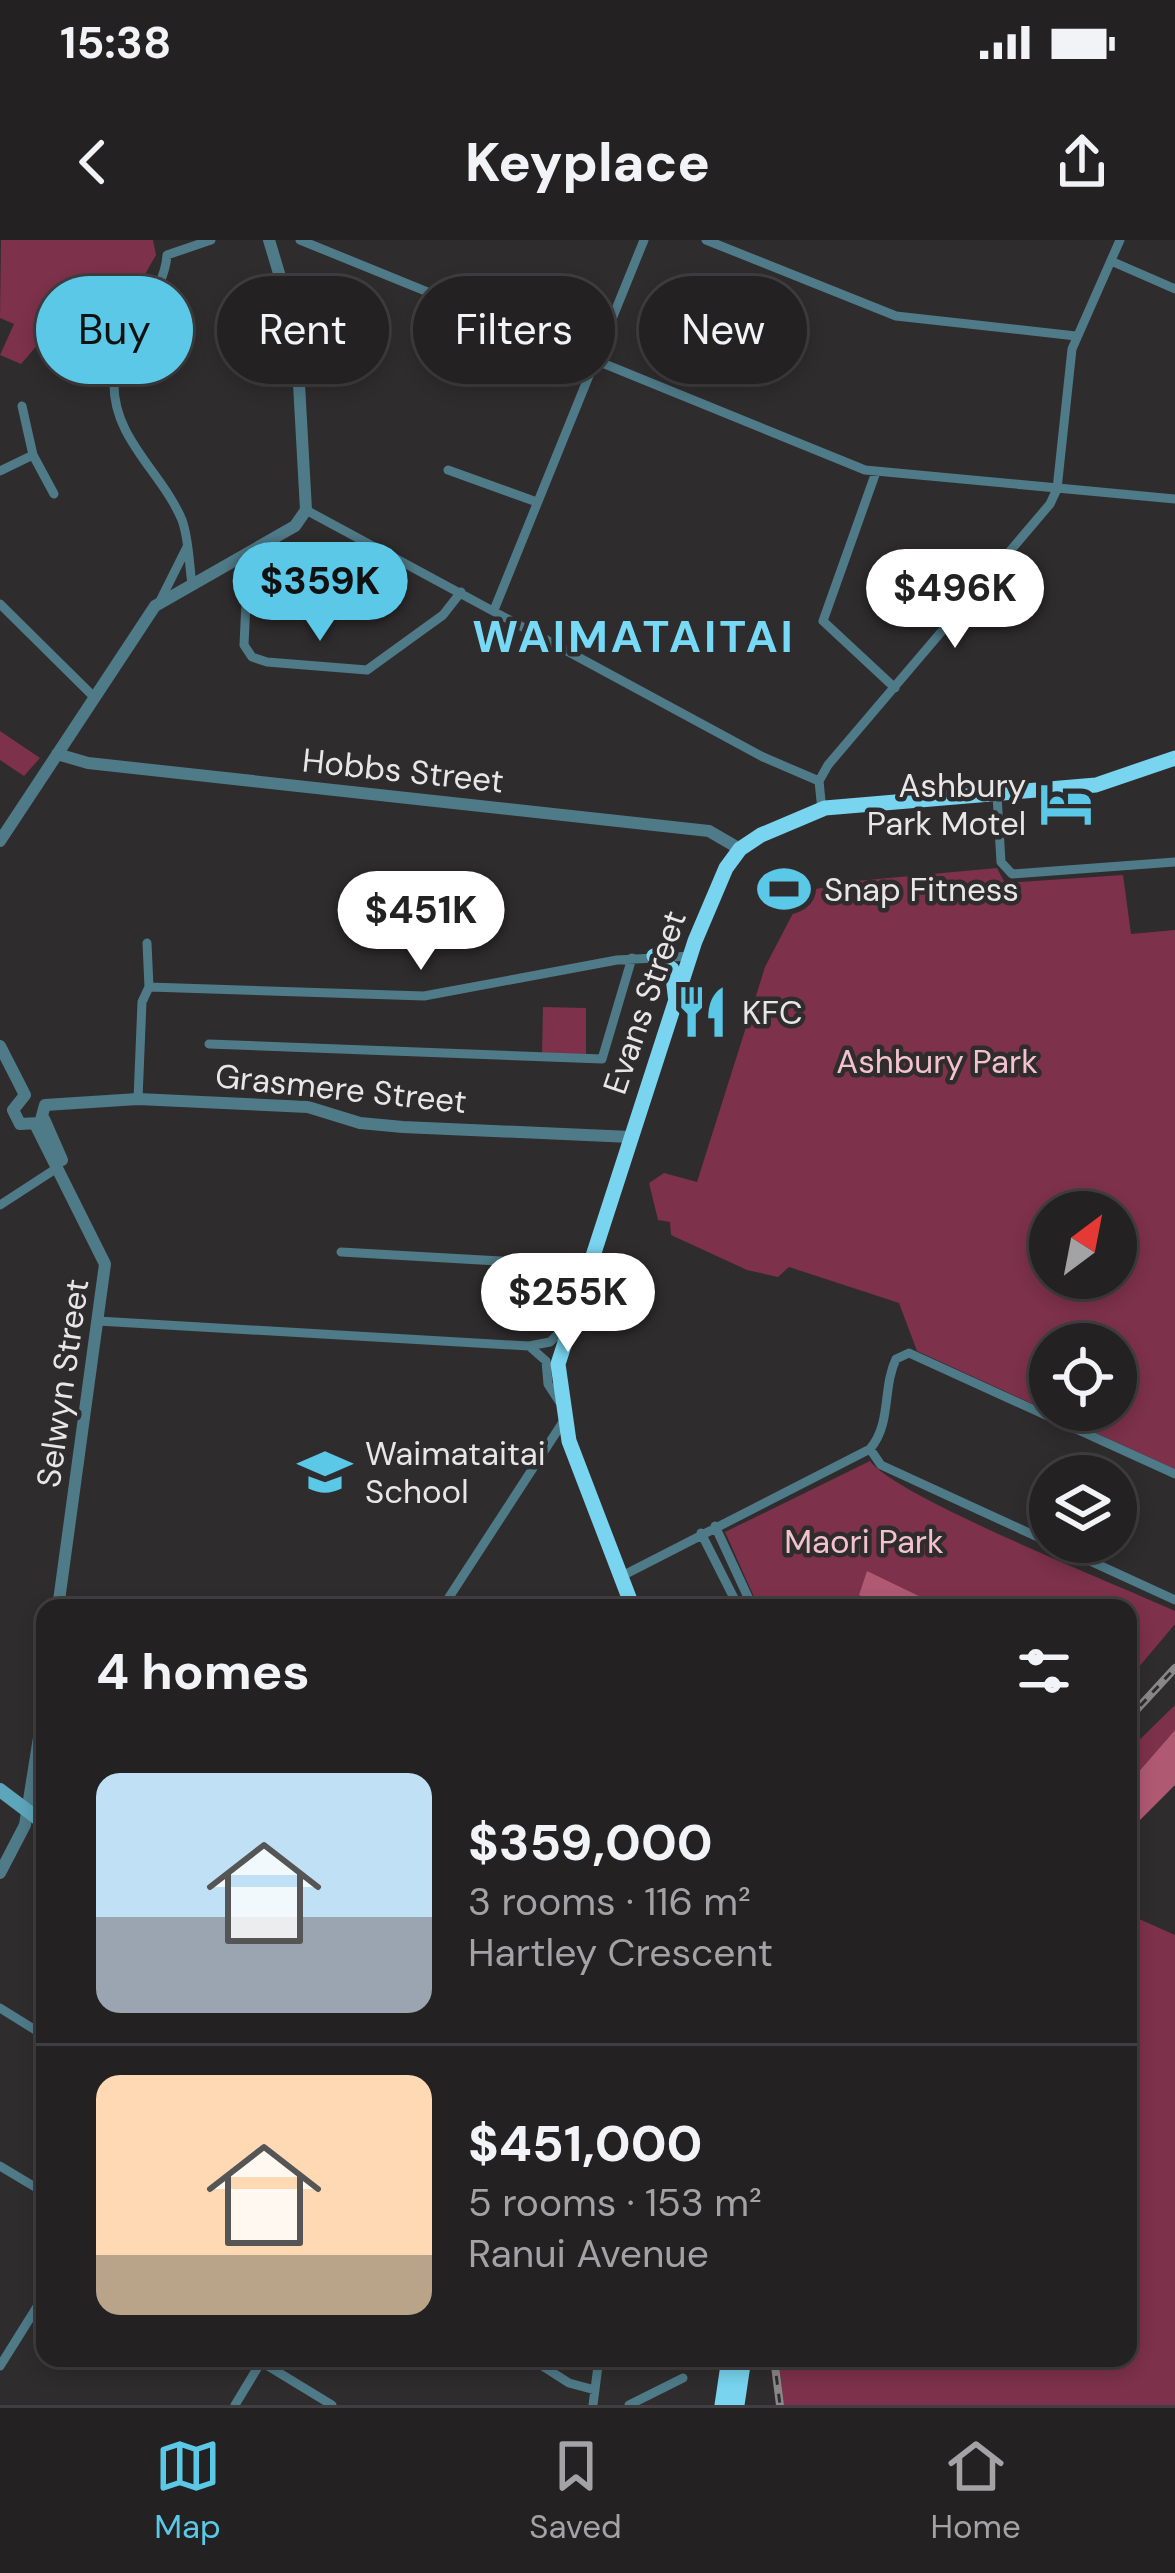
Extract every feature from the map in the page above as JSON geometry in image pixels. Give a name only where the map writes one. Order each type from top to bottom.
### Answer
[{"type":"highway","points":[[740,849],[772,829],[859,803],[1109,783],[1175,758]]},
{"type":"highway","name":"Evans Street","points":[[629,1599],[563,1422],[559,1364],[568,1323],[717,884],[740,849]]},
{"type":"highway","points":[[654,956],[672,969],[676,1005]]},
{"type":"highway","points":[[722,2405],[725,2367]]},
{"type":"highway","points":[[736,2405],[742,2367]]},
{"type":"main road","points":[[0,1790],[36,1817]]},
{"type":"street","points":[[164,240],[164,271],[119,350],[114,398],[124,428],[178,512],[192,584]]},
{"type":"street","points":[[167,255],[211,240]]},
{"type":"street","points":[[160,601],[295,526],[306,510],[296,330],[269,240]]},
{"type":"street","points":[[300,240],[413,286]]},
{"type":"street","points":[[615,310],[644,240]]},
{"type":"street","points":[[706,240],[896,316],[1076,336]]},
{"type":"street","points":[[822,811],[819,781],[1050,504],[1057,489],[1076,336],[1120,240]]},
{"type":"street","points":[[1111,261],[1175,289]]},
{"type":"street","points":[[615,368],[876,472],[1175,499]]},
{"type":"street","points":[[494,610],[584,384]]},
{"type":"street","points":[[22,406],[33,455],[54,494]]},
{"type":"street","points":[[0,471],[33,455]]},
{"type":"street","points":[[448,470],[534,501]]},
{"type":"street","points":[[876,472],[823,621],[895,688]]},
{"type":"street","points":[[306,510],[763,758],[819,781]]},
{"type":"street","points":[[0,841],[160,601],[187,547]]},
{"type":"street","points":[[238,559],[247,580],[244,645],[252,657],[267,662],[367,670],[442,615],[461,592]]},
{"type":"street","points":[[0,604],[94,697]]},
{"type":"street","name":"Hobbs Street","points":[[57,754],[88,763],[710,831],[740,849]]},
{"type":"street","points":[[998,795],[1001,862],[1012,874],[1175,862]]},
{"type":"street","points":[[138,1099],[142,1002],[149,987],[147,943]]},
{"type":"street","points":[[149,987],[424,996],[632,958],[692,956]]},
{"type":"street","points":[[209,1044],[602,1059],[632,958]]},
{"type":"street","points":[[0,1046],[25,1095]]},
{"type":"street","points":[[25,1095],[39,1097],[42,1117],[20,1124],[6,1108],[25,1095]]},
{"type":"street","name":"Grasmere Street","points":[[42,1117],[138,1099],[308,1107],[361,1123],[403,1127],[631,1137]]},
{"type":"street","name":"Selwyn Street","points":[[42,1117],[60,1170],[104,1256],[59,1599]]},
{"type":"street","points":[[0,1205],[60,1170]]},
{"type":"street","points":[[341,1252],[587,1266]]},
{"type":"street","points":[[98,1321],[529,1346],[552,1340],[568,1323]]},
{"type":"street","points":[[529,1346],[546,1361],[548,1384],[560,1403]]},
{"type":"street","points":[[620,1576],[870,1449],[884,1421],[890,1371],[896,1359],[909,1353],[1175,1474]]},
{"type":"street","points":[[448,1599],[563,1422]]},
{"type":"street","points":[[870,1449],[881,1465],[1175,1600]]},
{"type":"street","points":[[715,1526],[749,1599]]},
{"type":"street","points":[[700,1533],[734,1599]]},
{"type":"street","points":[[0,1873],[22,1836],[36,1758]]},
{"type":"street","points":[[0,2008],[36,2030]]},
{"type":"street","points":[[0,2166],[36,2188]]},
{"type":"street","points":[[0,2366],[36,2308]]},
{"type":"street","points":[[235,2405],[254,2367]]},
{"type":"street","points":[[270,2367],[332,2405]]},
{"type":"street","points":[[544,2367],[569,2383],[595,2390]]},
{"type":"street","points":[[593,2405],[598,2367]]},
{"type":"street","points":[[629,2405],[682,2378]]},
{"type":"green space","points":[[1,240],[153,240],[156,255],[144,276],[36,276],[36,347],[21,364],[0,355],[14,324],[0,318]]},
{"type":"green space","points":[[0,731],[40,758],[24,776],[0,760]]},
{"type":"green space","name":"Ashbury Park","points":[[997,868],[1005,883],[1123,875],[1131,934],[1175,930],[1175,1469],[1092,1431],[1137,1431],[1137,1323],[1029,1323],[1029,1402],[917,1351],[899,1303],[789,1267],[778,1277],[747,1270],[671,1235],[670,1222],[658,1220],[649,1183],[664,1173],[697,1182],[765,967],[804,892],[845,882]]},
{"type":"green space","points":[[543,1007],[586,1008],[586,1055],[542,1054]]},
{"type":"green space","name":"Maori Park","points":[[870,1461],[921,1496],[1029,1547],[1029,1563],[1064,1563],[1175,1611],[1175,1624],[1137,1669],[1137,1599],[755,1599],[725,1532]]},
{"type":"green space","points":[[1175,1705],[1175,1730],[1137,1774],[1137,1742]]},
{"type":"green space","points":[[1137,1918],[1175,1935],[1175,2405],[784,2405],[779,2367],[1137,2367]]},
{"type":"shaded area","points":[[867,1571],[925,1599],[868,1599],[859,1595]]},
{"type":"shaded area","points":[[1175,1730],[1175,1785],[1137,1823],[1137,1774]]},
{"type":"railway","points":[[1137,1709],[1175,1668]]},
{"type":"railway","points":[[775,2367],[780,2405]]},
{"type":"place","name":"Ashbury Park Motel","points":[[1066,804]]},
{"type":"place","name":"Snap Fitness","points":[[784,889]]},
{"type":"place","name":"KFC","points":[[702,1012]]},
{"type":"place","name":"Waimataitai School","points":[[325,1472]]},
{"type":"district","name":"WAIMATAITAI","points":[[634,636]]}]
